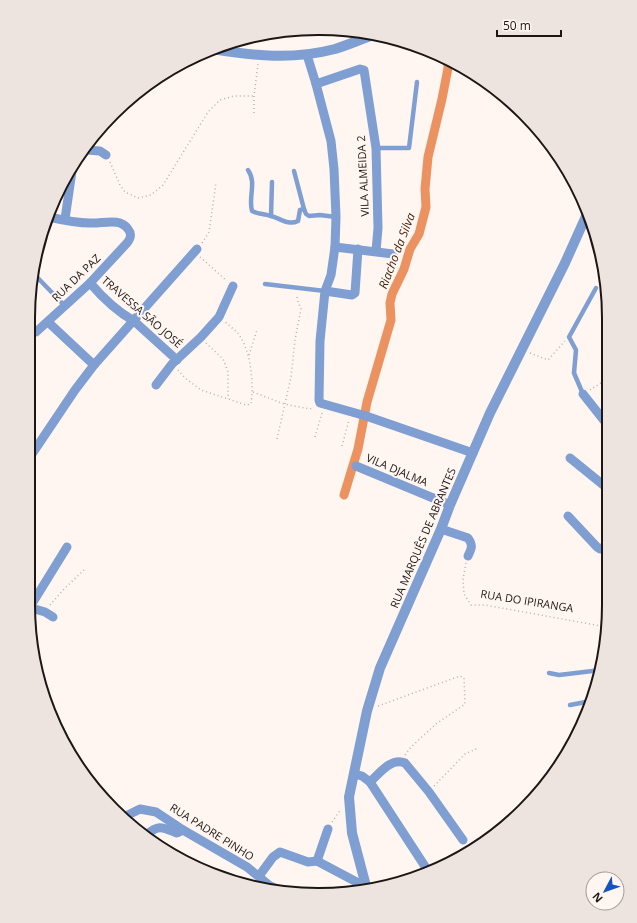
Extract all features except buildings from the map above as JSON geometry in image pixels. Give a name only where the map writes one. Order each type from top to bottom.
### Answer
[{"type":"street","points":[[228,50],[259,56],[307,54],[335,49],[364,38]]},
{"type":"street","points":[[307,54],[331,141],[336,217],[335,247],[330,275],[325,291],[320,342],[319,400],[322,404],[366,416],[473,453]]},
{"type":"street","name":"VILA ALMEIDA 2","points":[[316,84],[360,69],[364,70],[376,148],[378,228],[376,251]]},
{"type":"street","points":[[91,150],[100,151],[106,155]]},
{"type":"street","points":[[54,218],[65,219],[70,182]]},
{"type":"street","name":"RUA DA PAZ","points":[[36,332],[90,283],[131,238],[128,228],[122,223],[89,223],[65,219]]},
{"type":"street","name":"RUA MARQUÊS DE ABRANTES","points":[[365,884],[352,833],[349,797],[367,711],[380,668],[490,413],[565,263],[584,220]]},
{"type":"street","points":[[335,247],[394,254]]},
{"type":"street","points":[[35,449],[74,390],[94,365],[197,249]]},
{"type":"street","points":[[325,291],[352,295],[355,293],[358,249]]},
{"type":"street","name":"TRAVESSA SÃO JOSÉ","points":[[90,283],[99,293],[127,317],[134,321],[175,362]]},
{"type":"street","points":[[156,385],[175,362],[219,317],[233,286]]},
{"type":"street","points":[[48,322],[94,365]]},
{"type":"street","points":[[583,394],[602,418]]},
{"type":"street","points":[[570,458],[602,484]]},
{"type":"street","name":"VILA DJALMA","points":[[356,466],[450,505]]},
{"type":"street","points":[[568,516],[597,548],[602,548]]},
{"type":"street","points":[[441,529],[468,538],[472,544],[468,556]]},
{"type":"street","points":[[35,598],[67,547]]},
{"type":"street","points":[[35,609],[49,614]]},
{"type":"street","points":[[370,782],[395,761],[404,763],[429,792],[463,840]]},
{"type":"street","points":[[354,774],[362,776],[370,782],[425,867]]},
{"type":"street","name":"RUA PADRE PINHO","points":[[128,815],[140,809],[156,812],[183,830],[247,867],[268,884]]},
{"type":"street","points":[[150,832],[156,827],[163,827],[176,833],[183,830]]},
{"type":"street","points":[[317,861],[328,829]]},
{"type":"street","points":[[259,876],[272,857],[280,852],[308,862],[317,861],[361,885]]},
{"type":"lane","points":[[376,148],[409,148],[411,143],[417,82]]},
{"type":"lane","points":[[248,170],[253,177],[252,211],[286,222],[294,222],[298,221],[300,210],[304,209]]},
{"type":"lane","points":[[294,171],[306,214],[309,216],[320,215],[336,217]]},
{"type":"lane","points":[[271,216],[272,182]]},
{"type":"lane","points":[[38,278],[65,306]]},
{"type":"lane","points":[[265,284],[325,291]]},
{"type":"lane","points":[[583,394],[574,373],[576,350],[569,337],[596,288]]},
{"type":"lane","points":[[550,673],[559,675],[594,671]]},
{"type":"lane","points":[[570,705],[584,702]]},
{"type":"path","points":[[254,113],[254,96],[259,56]]},
{"type":"path","points":[[106,155],[120,185],[125,192],[138,198],[151,195],[162,185],[208,112],[220,100],[234,96],[254,96]]},
{"type":"path","points":[[216,183],[209,232],[197,249],[200,256],[208,265],[233,286]]},
{"type":"path","points":[[278,439],[284,404],[291,377],[295,340],[301,309],[297,298],[298,287]]},
{"type":"path","points":[[175,362],[185,378],[201,390],[246,405],[251,404],[253,392],[249,355],[237,333],[219,317]]},
{"type":"path","points":[[249,355],[257,330]]},
{"type":"path","points":[[201,337],[223,359],[228,372],[228,398]]},
{"type":"path","points":[[522,350],[548,360],[569,337]]},
{"type":"path","points":[[583,394],[602,382]]},
{"type":"path","points":[[253,392],[284,404],[310,409],[322,404]]},
{"type":"path","points":[[315,437],[322,404]]},
{"type":"path","points":[[342,446],[353,413]]},
{"type":"path","name":"RUA DO IPIRANGA","points":[[468,556],[463,579],[464,594],[471,605],[485,605],[601,626]]},
{"type":"path","points":[[49,614],[63,590],[86,568]]},
{"type":"path","points":[[387,702],[460,676],[464,678],[464,704],[436,724],[400,761]]},
{"type":"path","points":[[429,792],[465,754],[478,748]]},
{"type":"path","points":[[328,829],[349,797]]},
{"type":"waterway","name":"Riacho da Silva","points":[[344,495],[358,449],[367,402],[391,320],[390,303],[392,294],[404,269],[410,249],[419,234],[426,207],[425,189],[428,157],[448,66]]}]
